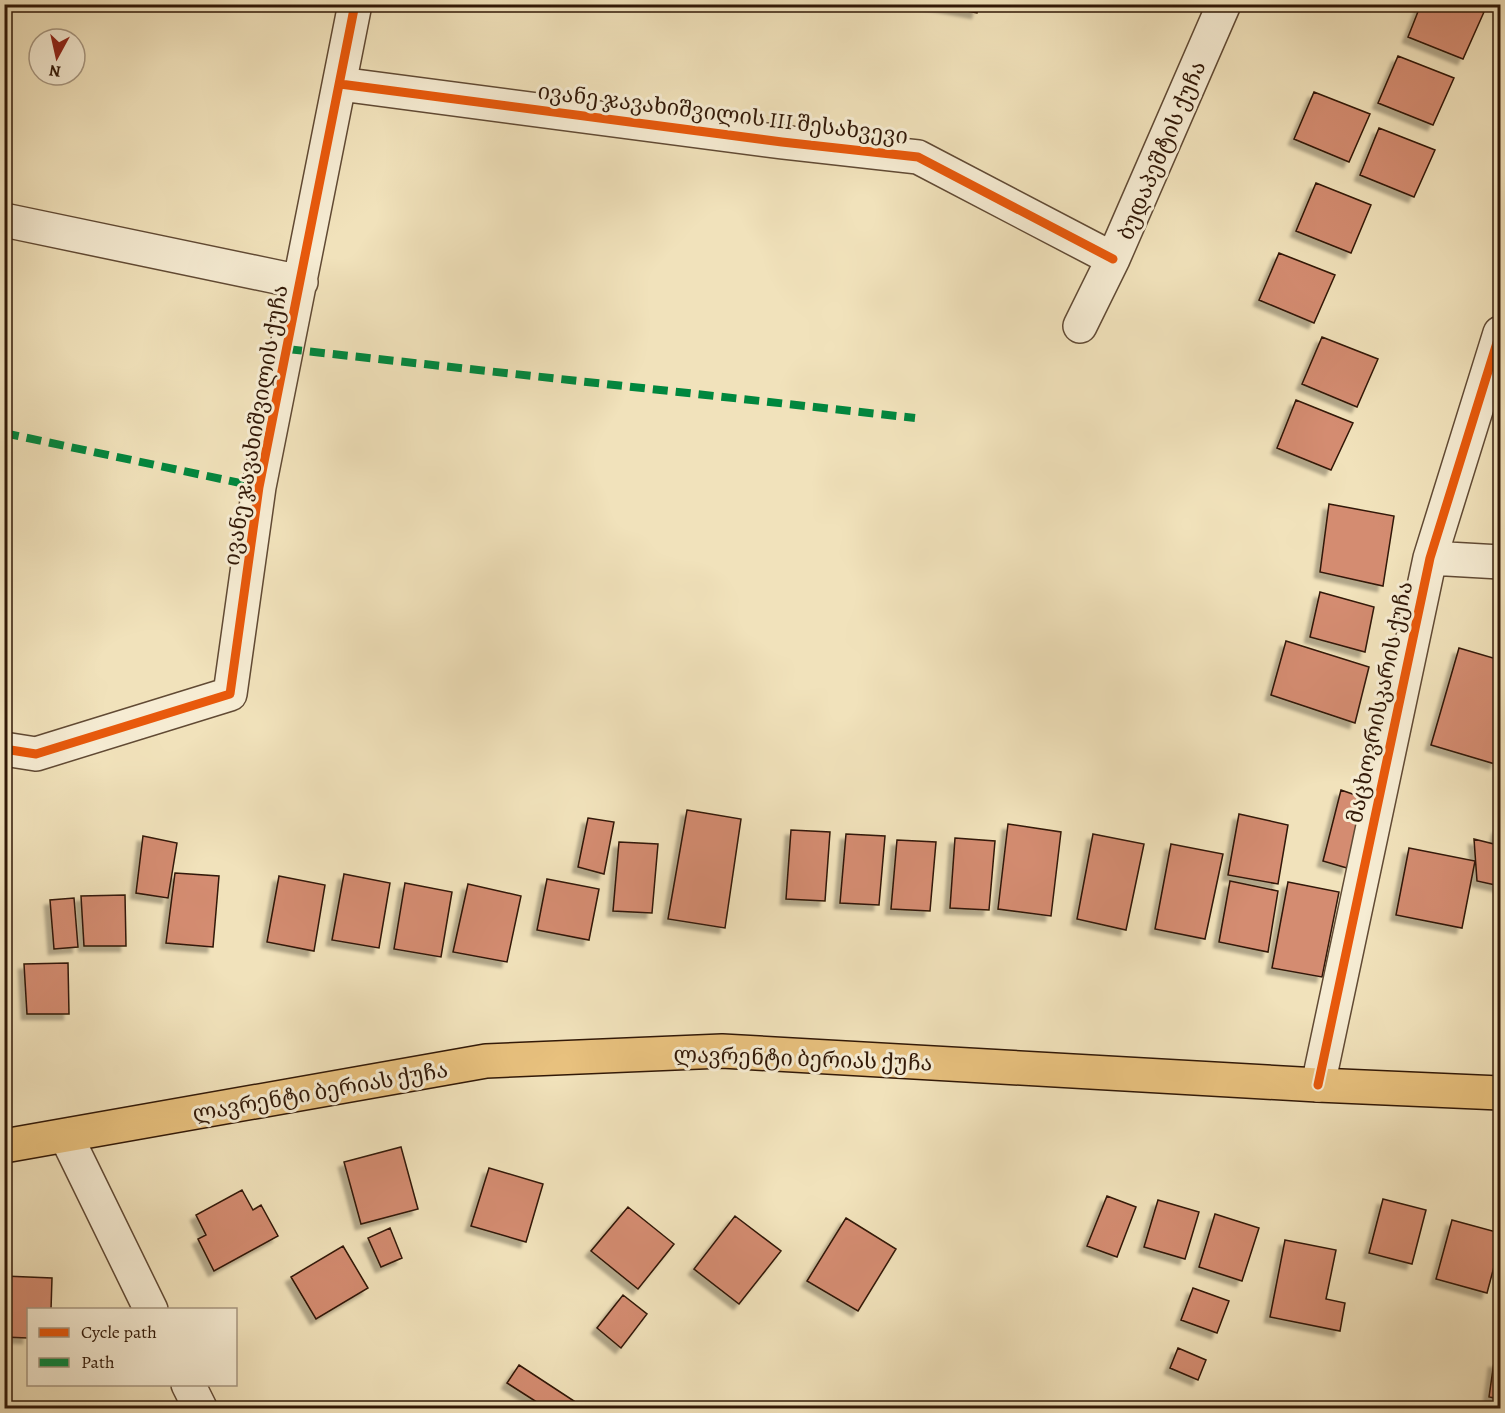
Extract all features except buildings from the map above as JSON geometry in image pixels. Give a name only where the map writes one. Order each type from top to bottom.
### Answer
[{"type":"main road","name":"ლავრენტი ბერიას ქუჩა","points":[[4,1146],[486,1061],[722,1051],[1318,1085],[1500,1093]]},
{"type":"street","name":"ივანე ჯავახიშვილის ქუჩა","points":[[4,749],[36,754],[230,694],[259,487],[355,4]]},
{"type":"street","name":"ბუდაპეშტის ქუჩა","points":[[1080,326],[1113,259],[1224,4]]},
{"type":"street","name":"ივანე ჯავახიშვილის III შესახვევი","points":[[340,84],[783,142],[918,157],[1113,259]]},
{"type":"street","points":[[4,220],[300,282]]},
{"type":"street","name":"მაცხოვრისკარის ქუჩა","points":[[1318,1085],[1430,558],[1500,333]]},
{"type":"street","points":[[1430,558],[1500,562]]},
{"type":"street","points":[[66,1136],[151,1308]]},
{"type":"street","points":[[189,1386],[200,1408]]},
{"type":"marked path","points":[[287,349],[915,418]]},
{"type":"marked path","points":[[4,433],[259,487]]},
{"type":"cycle path","points":[[4,749],[36,754],[230,694],[259,487],[355,4]]},
{"type":"cycle path","points":[[340,84],[782,142],[918,157],[1113,259]]},
{"type":"cycle path","points":[[1318,1085],[1430,558],[1500,333]]}]
